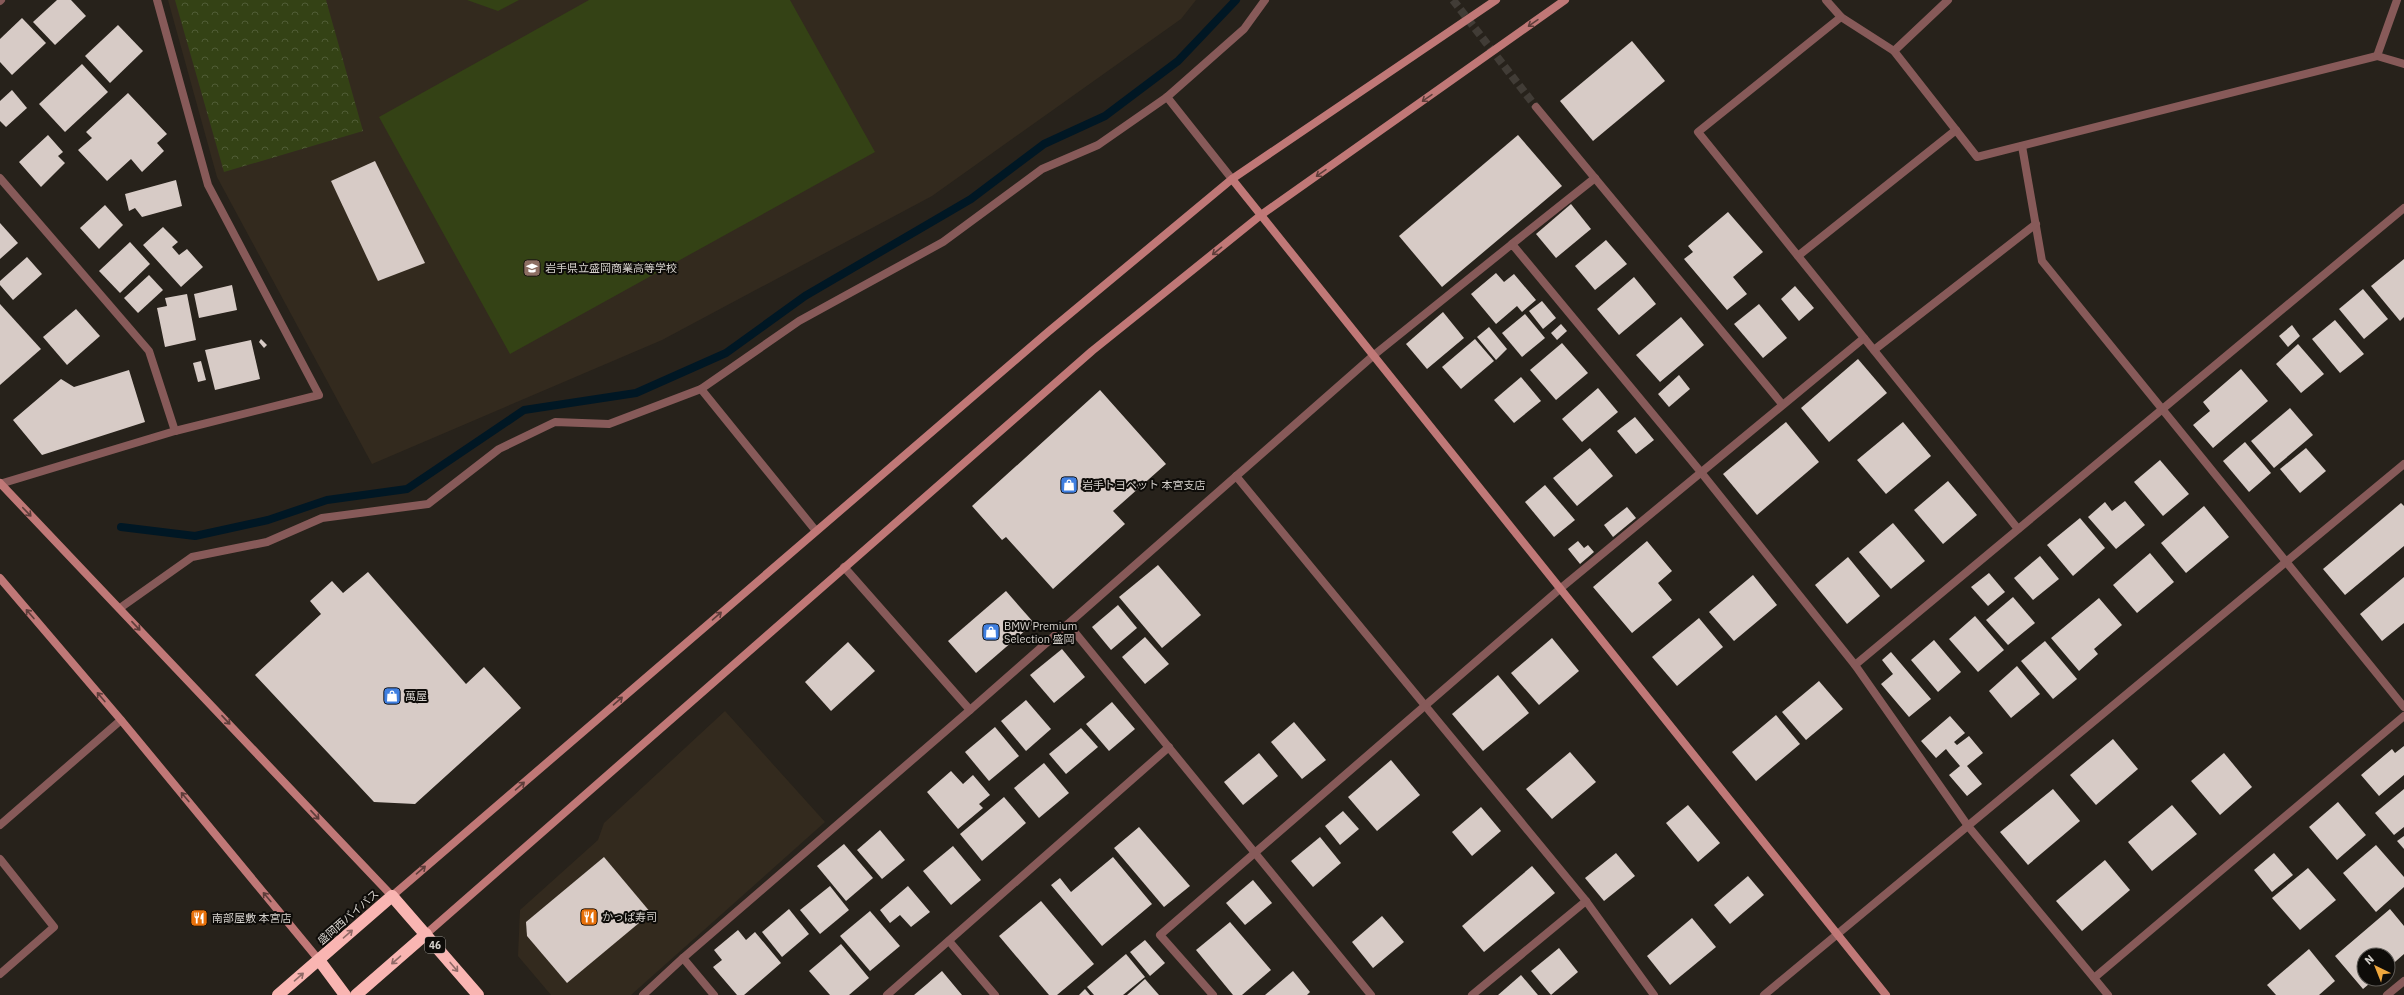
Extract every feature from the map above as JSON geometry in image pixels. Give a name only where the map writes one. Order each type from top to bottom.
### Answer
[{"type":"highway","name":"盛岡西バイパス","points":[[278,995],[392,896],[478,995]]},
{"type":"highway","name":"46","points":[[356,995],[426,934]]},
{"type":"highway","name":"盛岡西バイパス","points":[[319,960],[345,995]]},
{"type":"street","points":[[157,0],[208,185],[319,395],[175,431],[0,484],[120,608],[392,896],[1048,332],[1232,179],[1496,0]]},
{"type":"street","points":[[120,608],[192,557],[267,542],[322,518],[428,504],[499,449],[555,422],[609,424],[702,389],[799,320],[943,242],[1042,169],[1098,145],[1167,97],[1244,29],[1265,0]]},
{"type":"street","points":[[426,934],[1092,351],[1261,216],[1565,0]]},
{"type":"street","points":[[1826,0],[1841,17],[1894,51],[1977,157],[2377,56],[2404,64]]},
{"type":"street","points":[[1894,51],[1948,0]]},
{"type":"street","points":[[2377,56],[2397,0]]},
{"type":"street","points":[[1841,17],[1698,132],[2018,529]]},
{"type":"street","points":[[1167,97],[1886,995]]},
{"type":"street","points":[[1536,107],[1782,404]]},
{"type":"street","points":[[1798,256],[1956,130]]},
{"type":"street","points":[[2022,146],[2042,261],[2404,707]]},
{"type":"street","points":[[0,178],[149,351],[175,431]]},
{"type":"street","points":[[643,995],[683,958],[970,710],[1374,355],[1595,178]]},
{"type":"street","points":[[1855,665],[2404,208]]},
{"type":"street","points":[[1874,350],[2036,224]]},
{"type":"street","points":[[1512,244],[1700,471],[1855,665],[1968,826],[2108,995]]},
{"type":"street","points":[[1213,995],[1160,935],[1426,707],[1560,588],[1700,471],[1864,338]]},
{"type":"street","points":[[702,389],[816,531]]},
{"type":"street","points":[[1764,995],[2404,464]]},
{"type":"street","points":[[1236,476],[1586,900],[1654,995]]},
{"type":"street","points":[[844,567],[970,710]]},
{"type":"street","points":[[0,578],[121,720],[319,960]]},
{"type":"street","points":[[1068,624],[1257,853],[1371,995]]},
{"type":"street","points":[[2094,978],[2404,716]]},
{"type":"street","points":[[0,825],[121,720]]},
{"type":"street","points":[[887,995],[1169,747]]},
{"type":"street","points":[[0,859],[54,927],[0,974]]},
{"type":"street","points":[[1472,995],[1586,900]]},
{"type":"street","points":[[948,941],[995,995]]},
{"type":"street","points":[[683,958],[714,995]]},
{"type":"street","points":[[2387,995],[2404,981]]},
{"type":"shaded area","name":"岩手県立盛岡商業高等学校","points":[[168,0],[1196,0],[1181,19],[932,196],[662,340],[372,464],[217,177]]},
{"type":"shaded area","points":[[725,711],[825,822],[631,995],[551,995],[518,956],[520,910],[598,840],[604,823]]},
{"type":"green space","points":[[175,0],[326,0],[363,131],[224,172]]},
{"type":"green space","points":[[467,0],[519,0],[498,11]]},
{"type":"green space","points":[[589,0],[790,0],[875,152],[510,354],[379,117]]},
{"type":"building","points":[[57,0],[71,0],[86,16],[55,45],[33,22]]},
{"type":"building","points":[[22,18],[46,43],[12,75],[0,62],[0,39]]},
{"type":"building","points":[[118,25],[143,51],[110,83],[85,56]]},
{"type":"building","points":[[1632,41],[1665,81],[1593,141],[1560,101]]},
{"type":"building","points":[[82,64],[108,92],[65,132],[39,104]]},
{"type":"building","points":[[12,90],[27,108],[6,127],[0,121],[0,101]]},
{"type":"building","points":[[128,93],[167,134],[157,143],[164,151],[142,172],[131,159],[107,181],[78,150],[92,138],[86,132]]},
{"type":"building","points":[[48,135],[63,152],[58,156],[65,163],[41,187],[19,162]]},
{"type":"building","points":[[1518,135],[1562,186],[1442,287],[1399,236]]},
{"type":"building","points":[[375,161],[425,263],[378,281],[331,181]]},
{"type":"building","points":[[176,180],[182,206],[142,217],[135,208],[129,211],[125,194]]},
{"type":"building","points":[[1571,204],[1591,229],[1556,258],[1536,234]]},
{"type":"building","points":[[105,205],[123,225],[99,249],[80,228]]},
{"type":"building","points":[[1728,212],[1763,252],[1733,277],[1747,294],[1727,310],[1684,259],[1693,252],[1688,246]]},
{"type":"building","points":[[0,223],[18,243],[0,259]]},
{"type":"building","points":[[163,227],[178,242],[172,247],[179,255],[187,249],[203,267],[181,287],[143,245]]},
{"type":"building","points":[[1606,240],[1627,264],[1595,290],[1575,266]]},
{"type":"building","points":[[130,242],[150,264],[120,293],[99,271]]},
{"type":"building","points":[[27,257],[42,274],[13,300],[0,285],[0,281]]},
{"type":"building","points":[[2404,259],[2404,317],[2400,321],[2371,286]]},
{"type":"building","points":[[1496,273],[1504,282],[1514,274],[1536,300],[1522,312],[1517,306],[1496,324],[1471,294]]},
{"type":"building","points":[[149,275],[163,290],[138,313],[124,298]]},
{"type":"building","points":[[1634,277],[1656,304],[1619,335],[1597,309]]},
{"type":"building","points":[[232,285],[237,310],[199,318],[194,294]]},
{"type":"building","points":[[1795,286],[1814,308],[1799,321],[1781,299]]},
{"type":"building","points":[[2363,289],[2388,319],[2364,339],[2339,309]]},
{"type":"building","points":[[187,294],[196,340],[165,347],[157,308],[167,306],[165,298]]},
{"type":"building","points":[[1542,301],[1556,318],[1543,329],[1529,311]]},
{"type":"building","points":[[0,304],[41,349],[0,385]]},
{"type":"building","points":[[1759,304],[1787,338],[1763,358],[1734,324]]},
{"type":"building","points":[[76,309],[100,336],[67,365],[43,337]]},
{"type":"building","points":[[1443,312],[1464,338],[1427,369],[1406,344]]},
{"type":"building","points":[[1525,314],[1545,338],[1522,357],[1502,333]]},
{"type":"building","points":[[1681,317],[1704,345],[1660,382],[1636,355]]},
{"type":"building","points":[[2335,320],[2364,354],[2340,373],[2312,339]]},
{"type":"building","points":[[1561,324],[1567,331],[1557,340],[1551,333]]},
{"type":"building","points":[[2292,325],[2300,336],[2288,347],[2279,336]]},
{"type":"building","points":[[1489,327],[1507,349],[1496,360],[1477,337]]},
{"type":"building","points":[[261,339],[267,345],[264,348],[259,342]]},
{"type":"building","points":[[1475,339],[1494,361],[1461,389],[1442,367]]},
{"type":"building","points":[[251,340],[260,379],[215,390],[205,350]]},
{"type":"building","points":[[1562,343],[1588,373],[1556,400],[1530,370]]},
{"type":"building","points":[[2298,344],[2324,374],[2301,393],[2276,364]]},
{"type":"building","points":[[1858,359],[1887,393],[1829,442],[1801,408]]},
{"type":"building","points":[[201,361],[206,380],[198,382],[193,363]]},
{"type":"building","points":[[2241,369],[2268,401],[2213,448],[2193,425],[2210,411],[2203,402]]},
{"type":"building","points":[[129,370],[145,422],[42,455],[13,420],[61,379],[74,387]]},
{"type":"building","points":[[1679,375],[1690,389],[1669,407],[1658,394]]},
{"type":"building","points":[[1521,377],[1541,401],[1514,423],[1494,400]]},
{"type":"building","points":[[1598,388],[1618,412],[1582,442],[1562,419]]},
{"type":"building","name":"岩手トヨペット 本宮支店","points":[[1100,390],[1166,464],[1113,511],[1125,524],[1053,589],[1006,537],[1002,540],[972,506]]},
{"type":"building","points":[[2290,408],[2313,435],[2274,468],[2251,441]]},
{"type":"building","points":[[1635,417],[1654,440],[1636,454],[1617,431]]},
{"type":"building","points":[[1786,422],[1819,462],[1757,515],[1723,474]]},
{"type":"building","points":[[1903,422],[1931,456],[1886,494],[1857,460]]},
{"type":"building","points":[[2245,442],[2271,473],[2249,492],[2223,461]]},
{"type":"building","points":[[1590,448],[1613,476],[1577,506],[1553,478]]},
{"type":"building","points":[[2306,448],[2326,471],[2300,493],[2280,469]]},
{"type":"building","points":[[2160,460],[2189,494],[2163,516],[2134,482]]},
{"type":"building","points":[[1948,481],[1977,515],[1943,544],[1914,510]]},
{"type":"building","points":[[1545,485],[1575,520],[1554,537],[1525,502]]},
{"type":"building","points":[[2125,501],[2145,525],[2116,549],[2088,517],[2105,502],[2112,511]]},
{"type":"building","points":[[2401,503],[2404,506],[2404,546],[2345,595],[2323,569]]},
{"type":"building","points":[[2204,506],[2229,537],[2186,573],[2161,543]]},
{"type":"building","points":[[1627,507],[1636,518],[1613,537],[1604,525]]},
{"type":"building","points":[[2080,518],[2105,548],[2073,576],[2047,545]]},
{"type":"building","points":[[1893,523],[1925,561],[1891,589],[1859,552]]},
{"type":"building","points":[[1578,541],[1584,548],[1588,545],[1594,552],[1580,564],[1568,549]]},
{"type":"building","points":[[1647,541],[1672,571],[1658,583],[1672,600],[1632,633],[1593,587]]},
{"type":"building","points":[[2150,553],[2174,582],[2137,613],[2113,585]]},
{"type":"building","points":[[2040,556],[2059,579],[2033,600],[2014,578]]},
{"type":"building","points":[[1848,557],[1880,596],[1847,624],[1815,585]]},
{"type":"building","points":[[1158,565],[1201,615],[1162,648],[1119,597]]},
{"type":"building","name":"萬屋","points":[[368,572],[466,684],[484,667],[521,708],[415,804],[374,802],[255,675],[321,614],[310,601],[332,581],[343,593]]},
{"type":"building","points":[[1989,573],[2005,592],[1988,606],[1971,587]]},
{"type":"building","points":[[1753,575],[1777,605],[1734,641],[1709,612]]},
{"type":"building","points":[[2404,577],[2404,623],[2382,641],[2360,614]]},
{"type":"building","name":"BMW Premium Selection 盛岡","points":[[1006,591],[1034,623],[976,673],[948,641]]},
{"type":"building","points":[[2013,597],[2035,623],[2008,645],[1986,620]]},
{"type":"building","points":[[2099,598],[2122,625],[2094,649],[2098,654],[2079,671],[2051,638]]},
{"type":"building","points":[[1118,605],[1137,628],[1111,650],[1092,627]]},
{"type":"building","points":[[1975,616],[2004,650],[1978,672],[1949,639]]},
{"type":"building","points":[[1699,618],[1723,647],[1677,686],[1652,657]]},
{"type":"building","points":[[1145,637],[1169,664],[1145,684],[1122,657]]},
{"type":"building","points":[[1552,638],[1579,671],[1539,705],[1511,673]]},
{"type":"building","points":[[1934,640],[1961,672],[1938,692],[1911,660]]},
{"type":"building","points":[[2045,641],[2077,679],[2053,699],[2021,661]]},
{"type":"building","points":[[848,642],[875,671],[831,711],[805,682]]},
{"type":"building","points":[[1062,649],[1085,677],[1054,703],[1030,675]]},
{"type":"building","points":[[1891,652],[1931,699],[1909,717],[1881,684],[1893,674],[1882,660]]},
{"type":"building","points":[[2017,666],[2040,694],[2011,718],[1989,691]]},
{"type":"building","points":[[1498,675],[1529,713],[1483,751],[1452,714]]},
{"type":"building","points":[[1819,681],[1843,709],[1806,740],[1782,712]]},
{"type":"building","points":[[1026,700],[1051,729],[1026,751],[1001,721]]},
{"type":"building","points":[[1112,702],[1135,729],[1109,751],[1086,724]]},
{"type":"building","points":[[1776,715],[1800,744],[1756,781],[1732,752]]},
{"type":"building","points":[[1950,716],[1965,733],[1954,742],[1957,745],[1969,736],[1983,753],[1967,766],[1982,784],[1967,796],[1949,775],[1960,766],[1946,749],[1936,758],[1921,741]]},
{"type":"building","points":[[1294,722],[1326,760],[1302,779],[1271,742]]},
{"type":"building","points":[[995,727],[1019,756],[989,781],[965,752]]},
{"type":"building","points":[[1081,728],[1098,747],[1066,774],[1049,754]]},
{"type":"building","points":[[2113,739],[2138,769],[2096,805],[2070,775]]},
{"type":"building","points":[[2404,746],[2404,775],[2379,796],[2361,775],[2392,749],[2395,753]]},
{"type":"building","points":[[1570,752],[1596,782],[1552,819],[1526,789]]},
{"type":"building","points":[[1259,753],[1278,776],[1243,805],[1224,782]]},
{"type":"building","points":[[2224,753],[2252,787],[2220,815],[2191,781]]},
{"type":"building","points":[[1391,760],[1420,795],[1377,831],[1348,797]]},
{"type":"building","points":[[1044,763],[1069,793],[1039,818],[1014,788]]},
{"type":"building","points":[[951,771],[963,784],[973,775],[990,795],[979,804],[983,808],[958,829],[927,792]]},
{"type":"building","points":[[2053,789],[2080,821],[2028,865],[2000,832]]},
{"type":"building","points":[[2404,789],[2404,827],[2394,835],[2375,813]]},
{"type":"building","points":[[1004,797],[1026,823],[982,861],[960,834]]},
{"type":"building","points":[[2338,802],[2366,835],[2337,860],[2309,827]]},
{"type":"building","points":[[1688,805],[1720,843],[1698,862],[1666,823]]},
{"type":"building","points":[[2172,805],[2197,834],[2152,871],[2128,842]]},
{"type":"building","points":[[1481,807],[1501,831],[1472,856],[1452,832]]},
{"type":"building","points":[[1343,811],[1359,829],[1340,845],[1325,826]]},
{"type":"building","points":[[1139,827],[1190,886],[1164,907],[1114,848]]},
{"type":"building","points":[[880,830],[905,860],[882,879],[857,850]]},
{"type":"building","points":[[2404,836],[2404,849],[2397,841]]},
{"type":"building","points":[[1320,837],[1341,863],[1313,887],[1291,861]]},
{"type":"building","points":[[844,844],[873,878],[846,901],[817,866]]},
{"type":"building","points":[[2376,845],[2404,877],[2404,887],[2376,912],[2343,873]]},
{"type":"building","points":[[953,846],[981,880],[951,905],[923,871]]},
{"type":"building","points":[[1616,853],[1635,876],[1604,901],[1585,878]]},
{"type":"building","points":[[2274,853],[2293,875],[2272,892],[2254,870]]},
{"type":"building","name":"かっぱ寿司","points":[[604,857],[651,913],[567,983],[527,936],[526,922]]},
{"type":"building","points":[[1113,857],[1152,904],[1102,946],[1051,885],[1060,878],[1071,892]]},
{"type":"building","points":[[2105,860],[2130,890],[2082,931],[2056,901]]},
{"type":"building","points":[[1532,866],[1555,893],[1484,952],[1462,926]]},
{"type":"building","points":[[2308,868],[2336,900],[2300,930],[2272,898]]},
{"type":"building","points":[[1748,876],[1764,895],[1730,924],[1714,905]]},
{"type":"building","points":[[1253,880],[1272,903],[1245,925],[1226,903]]},
{"type":"building","points":[[830,886],[849,910],[820,934],[800,910]]},
{"type":"building","points":[[908,886],[930,912],[911,927],[900,915],[890,923],[880,910]]},
{"type":"building","points":[[1041,901],[1094,964],[1057,995],[1049,995],[999,936]]},
{"type":"building","points":[[789,909],[809,934],[782,957],[762,932]]},
{"type":"building","points":[[2390,909],[2404,926],[2404,954],[2396,961],[2396,947],[2356,947],[2356,981],[2335,956]]},
{"type":"building","points":[[870,911],[900,946],[870,971],[840,936]]},
{"type":"building","points":[[1382,916],[1404,942],[1373,968],[1352,942]]},
{"type":"building","points":[[1692,918],[1716,947],[1670,985],[1647,956]]},
{"type":"building","points":[[1230,922],[1271,970],[1242,995],[1233,995],[1196,950]]},
{"type":"building","points":[[738,930],[746,940],[755,932],[781,963],[744,995],[737,995],[713,967],[722,960],[714,950]]},
{"type":"building","points":[[1145,940],[1165,963],[1150,976],[1130,952]]},
{"type":"building","points":[[841,944],[869,978],[849,995],[830,995],[809,971]]},
{"type":"building","points":[[1559,948],[1578,972],[1551,995],[1531,971]]},
{"type":"building","points":[[2309,949],[2335,981],[2319,995],[2276,995],[2267,985]]},
{"type":"building","points":[[1126,954],[1145,977],[1123,995],[1094,995],[1087,987]]},
{"type":"building","points":[[942,971],[962,995],[914,995],[927,984]]},
{"type":"building","points":[[1293,971],[1310,992],[1307,995],[1265,995]]},
{"type":"building","points":[[1521,975],[1538,995],[1498,995]]},
{"type":"building","points":[[1145,979],[1159,995],[1127,995]]},
{"type":"building","points":[[1085,989],[1090,995],[1079,995]]},
{"type":"waterway","points":[[121,527],[195,536],[268,520],[327,500],[407,489],[524,410],[636,393],[726,353],[805,296],[971,199],[1044,144],[1105,116],[1178,61],[1236,0]]},
{"type":"tunnel","points":[[1453,0],[1536,107]]},
{"type":"place","name":"岩手県立盛岡商業高等学校","points":[[532,268]]},
{"type":"place","name":"岩手トヨペット 本宮支店","points":[[1069,485]]},
{"type":"place","name":"BMW Premium Selection 盛岡","points":[[991,632]]},
{"type":"place","name":"萬屋","points":[[392,696]]},
{"type":"place","name":"かっぱ寿司","points":[[589,917]]},
{"type":"place","name":"南部屋敷 本宮店","points":[[199,918]]}]
